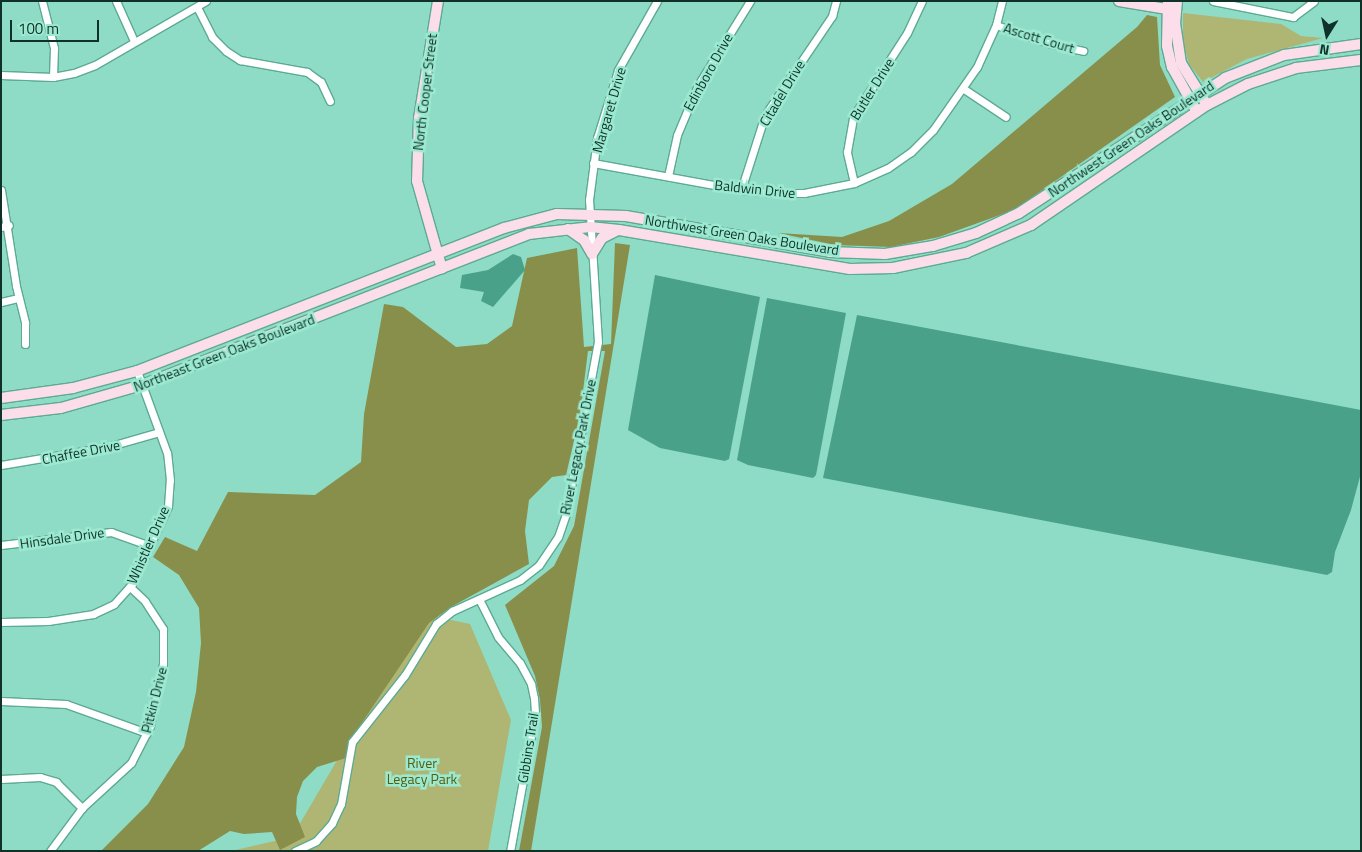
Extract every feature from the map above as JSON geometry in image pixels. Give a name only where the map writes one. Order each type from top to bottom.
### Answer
[{"type":"main road","name":"North Cooper Street","points":[[438,1],[417,147],[417,181],[442,269]]},
{"type":"main road","points":[[1119,1],[1172,6]]},
{"type":"main road","points":[[1172,6],[1179,54],[1207,106]]},
{"type":"main road","points":[[1172,6],[1167,46],[1172,67],[1197,112]]},
{"type":"main road","name":"Northwest Green Oaks Boulevard","points":[[437,255],[531,219],[589,214],[626,216],[830,252],[885,254],[933,246],[976,234],[1019,213],[1199,92],[1275,58],[1315,48],[1361,44]]},
{"type":"main road","name":"Northwest Green Oaks Boulevard","points":[[442,269],[529,234],[568,228],[590,227],[619,230],[850,269],[934,261],[983,247],[1031,225],[1197,112],[1248,84],[1296,68],[1361,60]]},
{"type":"main road","points":[[568,228],[584,240],[592,254],[602,238],[619,230]]},
{"type":"main road","name":"Northeast Green Oaks Boulevard","points":[[1,398],[67,389],[137,371],[325,296],[437,255]]},
{"type":"main road","name":"Northeast Green Oaks Boulevard","points":[[1,415],[61,408],[142,385],[442,269]]},
{"type":"main road","points":[[325,296],[331,311]]},
{"type":"street","points":[[42,1],[54,48],[53,77]]},
{"type":"street","points":[[116,1],[134,41]]},
{"type":"street","points":[[1,75],[53,77],[95,65],[206,1]]},
{"type":"street","name":"Margaret Drive","points":[[590,227],[589,214],[594,163],[618,70],[657,1]]},
{"type":"street","name":"Edinboro Drive","points":[[668,176],[677,135],[698,85],[750,1]]},
{"type":"street","name":"Butler Drive","points":[[854,183],[846,144],[853,117],[912,25],[922,1]]},
{"type":"street","name":"Baldwin Drive","points":[[594,163],[741,190],[804,194],[854,183],[888,168],[924,141],[964,89],[996,25],[1002,1]]},
{"type":"street","points":[[1213,1],[1293,17],[1314,1]]},
{"type":"street","name":"Citadel Drive","points":[[741,190],[765,116],[832,16],[836,2]]},
{"type":"street","points":[[197,7],[212,36],[226,51],[240,60],[307,72],[321,82],[330,101]]},
{"type":"street","name":"Ascott Court","points":[[996,25],[1050,44],[1082,51]]},
{"type":"street","points":[[964,89],[1006,117]]},
{"type":"street","points":[[1,190],[5,226],[25,323],[25,344]]},
{"type":"street","name":"River Legacy Park Drive","points":[[296,851],[316,841],[332,823],[341,804],[352,742],[364,724],[405,674],[436,624],[452,611],[520,580],[539,565],[554,545],[566,514],[598,342],[590,227]]},
{"type":"street","points":[[1,302],[19,298]]},
{"type":"street","name":"Whistler Drive","points":[[1,622],[93,614],[114,604],[130,587],[168,506],[170,480],[167,453],[137,371]]},
{"type":"street","name":"Chaffee Drive","points":[[1,465],[107,447],[159,432]]},
{"type":"street","name":"Hinsdale Drive","points":[[1,545],[111,532],[150,546]]},
{"type":"street","name":"Pitkin Drive","points":[[50,851],[82,808],[131,762],[147,733],[163,664],[163,629],[154,612],[130,587]]},
{"type":"street","name":"Gibbins Trail","points":[[479,599],[498,637],[520,663],[532,684],[534,698],[534,724],[510,851]]},
{"type":"street","points":[[1,702],[66,704],[147,733]]},
{"type":"street","points":[[1,779],[40,777],[56,782],[82,808]]},
{"type":"green space","points":[[1183,13],[1281,24],[1301,36],[1323,38],[1247,59],[1203,82],[1189,64],[1183,43]]},
{"type":"green space","name":"River Legacy Park","points":[[423,614],[470,624],[511,720],[488,851],[231,851],[292,837]]},
{"type":"shaded area","points":[[1147,15],[1157,17],[1160,65],[1175,97],[1014,210],[939,237],[891,247],[835,245],[778,233],[842,237],[889,221],[952,184],[1137,27]]},
{"type":"shaded area","points":[[615,243],[630,245],[531,851],[519,851],[542,727],[540,700],[535,676],[505,605],[554,566],[574,526],[605,351],[588,351],[580,415],[566,475],[552,477],[529,500],[525,531],[529,564],[451,607],[429,623],[353,736],[346,758],[317,767],[303,781],[297,797],[296,814],[305,837],[280,850],[272,832],[244,834],[230,831],[198,851],[101,851],[148,804],[184,747],[196,692],[201,643],[199,608],[179,575],[153,557],[165,537],[197,551],[228,492],[315,495],[361,462],[364,414],[384,304],[403,307],[456,347],[487,344],[512,326],[527,258],[577,248],[584,347],[611,344]]},
{"type":"shaded area","points":[[513,254],[521,257],[525,270],[493,307],[481,301],[484,292],[460,288],[462,275],[488,270]]},
{"type":"shaded area","points":[[655,275],[760,297],[729,459],[725,461],[660,448],[628,430]]},
{"type":"shaded area","points":[[767,298],[846,313],[816,475],[813,478],[748,465],[737,460]]},
{"type":"shaded area","points":[[857,315],[1361,410],[1361,473],[1351,510],[1335,552],[1332,572],[1327,575],[823,478]]}]
